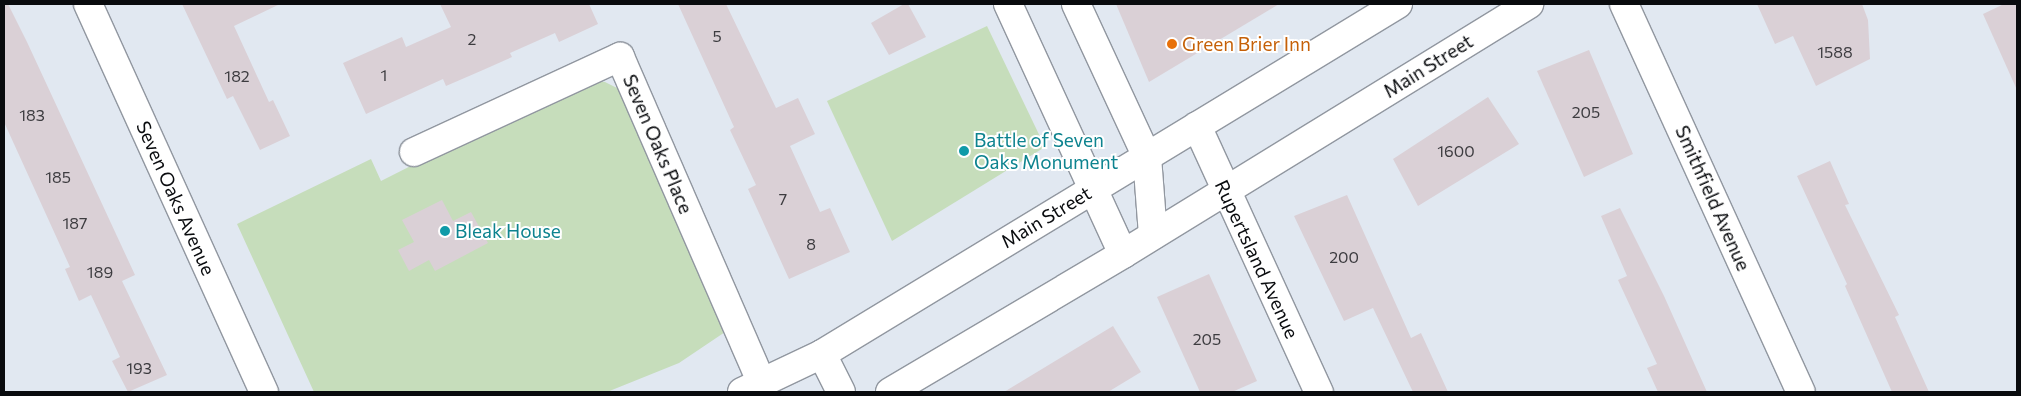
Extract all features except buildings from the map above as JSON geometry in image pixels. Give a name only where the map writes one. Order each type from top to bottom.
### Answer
[{"type":"street","name":"Seven Oaks Avenue","points":[[88,4],[264,392]]},
{"type":"street","points":[[1008,4],[1123,254]]},
{"type":"street","points":[[1076,4],[1147,156],[1153,235]]},
{"type":"street","name":"Main Street","points":[[752,388],[822,354],[1398,4]]},
{"type":"street","name":"Main Street","points":[[890,392],[1123,254],[1529,4]]},
{"type":"street","name":"Smithfield Avenue","points":[[1624,4],[1801,392]]},
{"type":"street","name":"Seven Oaks Place","points":[[414,152],[620,57],[752,388]]},
{"type":"street","name":"Rupertsland Avenue","points":[[1197,126],[1225,191],[1319,392]]},
{"type":"street","points":[[822,354],[842,392]]},
{"type":"green space","points":[[987,26],[1045,147],[892,241],[827,101]]},
{"type":"green space","name":"Bleak House","points":[[589,80],[605,82],[621,90],[731,328],[679,363],[607,392],[314,392],[237,224],[371,159],[381,181],[573,84]]},
{"type":"place","name":"Green Brier Inn","points":[[1172,44]]},
{"type":"place","name":"Battle of Seven Oaks Monument","points":[[964,151]]},
{"type":"place","name":"Bleak House","points":[[445,231]]}]
